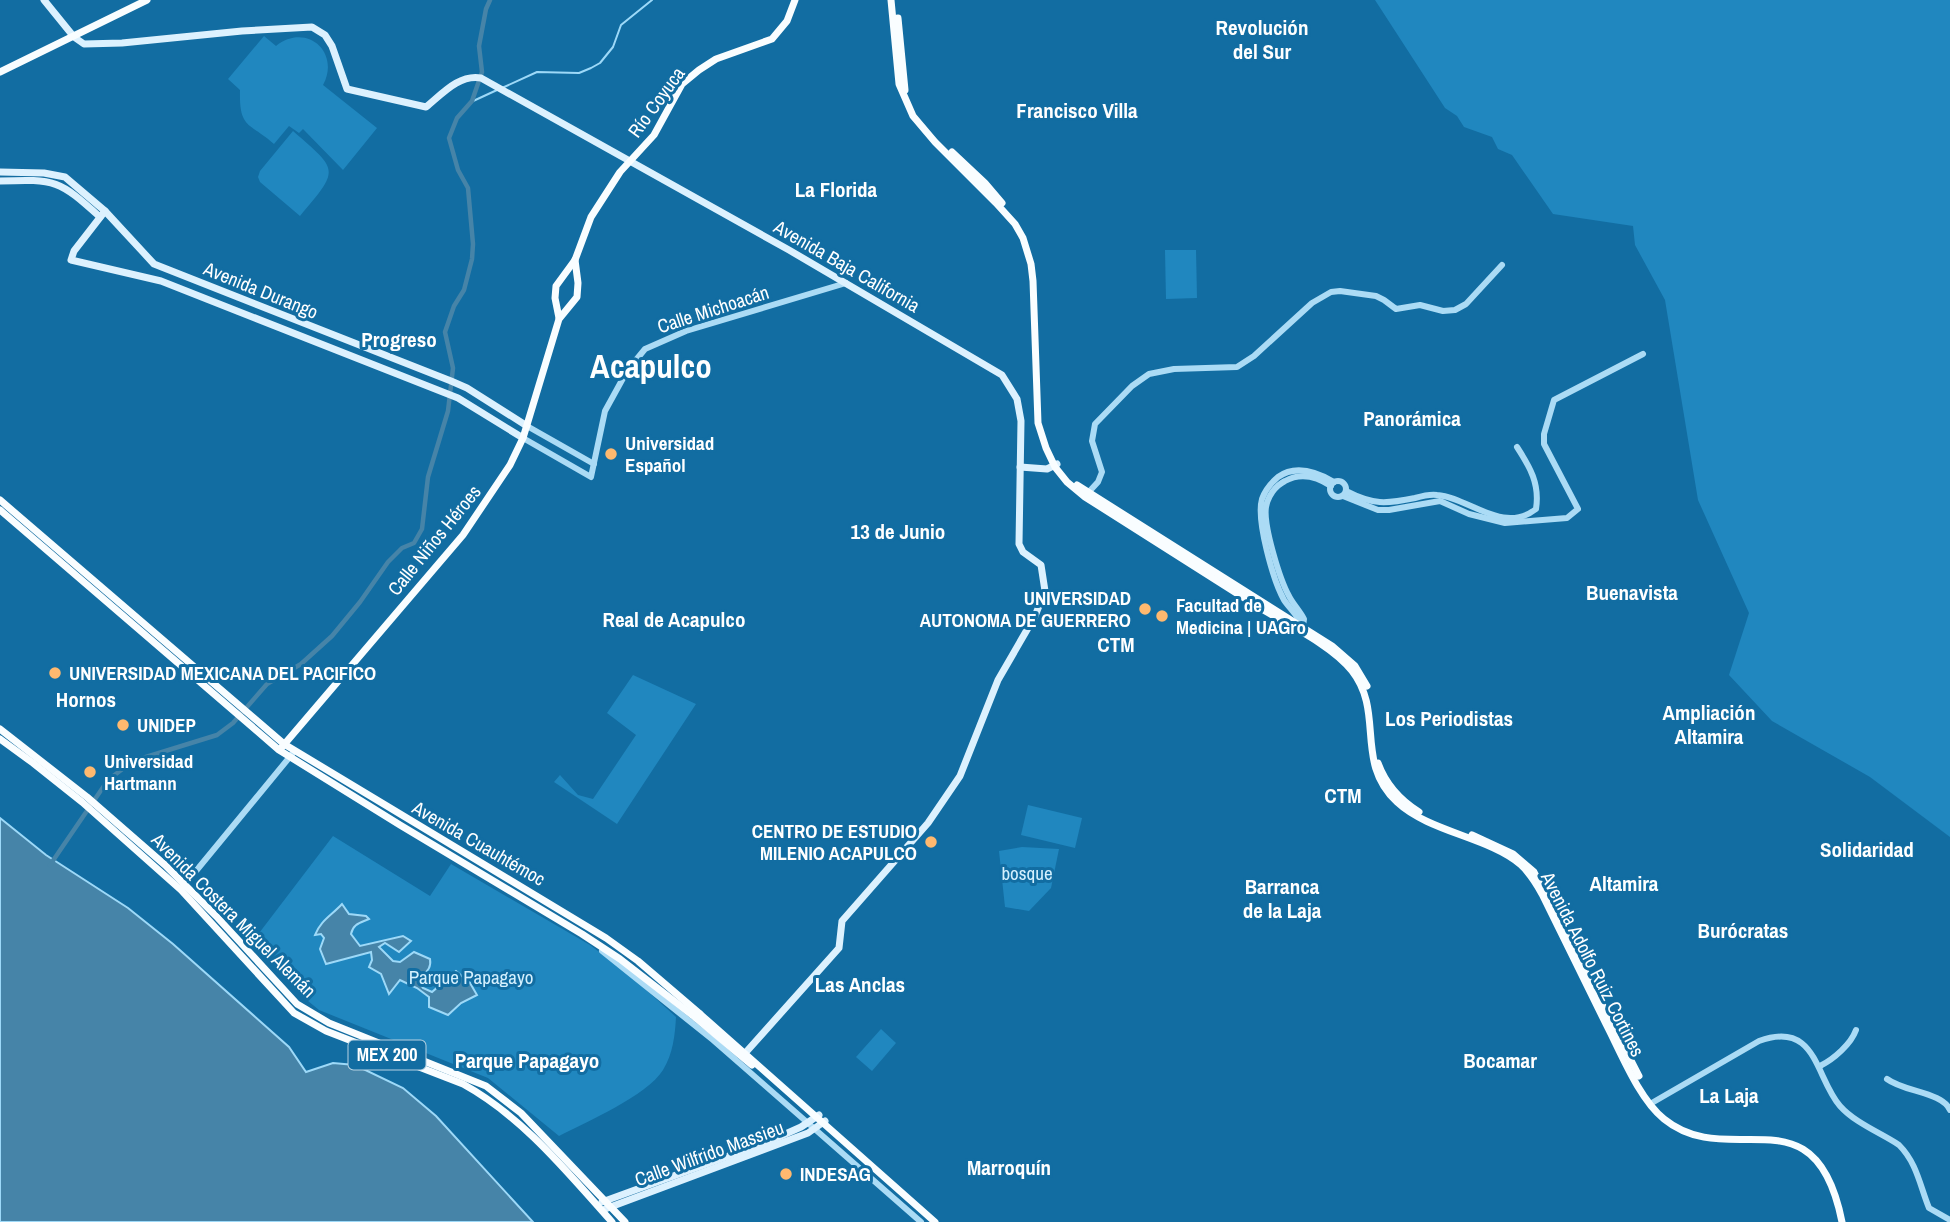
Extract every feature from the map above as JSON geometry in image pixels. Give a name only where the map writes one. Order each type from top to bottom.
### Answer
[{"type":"main road","points":[[46,0],[75,36]]},
{"type":"main road","points":[[75,36],[138,0]]},
{"type":"main road","points":[[0,70],[148,0]]},
{"type":"main road","name":"Río Coyuca","points":[[572,271],[591,218],[611,184],[658,129],[682,84],[716,59],[777,35],[787,21],[795,0]]},
{"type":"main road","name":"Avenida Adolfo Ruiz Cortines","points":[[894,0],[904,61],[904,85],[916,112],[1022,229],[1035,263],[1041,413],[1056,465]]},
{"type":"main road","name":"Avenida Baja California","points":[[75,36],[84,44],[122,43],[312,27],[325,35],[332,46],[347,89],[426,107],[460,80],[472,77],[485,80],[846,283],[1002,375],[1017,399],[1020,410],[1019,544],[1023,552],[1041,565],[1045,591],[1035,616],[998,680],[960,776],[928,823],[842,920],[839,948],[747,1051]]},
{"type":"main road","name":"Avenida Durango","points":[[0,172],[44,173],[65,177],[154,264],[465,387],[527,426]]},
{"type":"main road","points":[[0,181],[54,182],[103,214],[75,250],[71,260],[161,281],[443,392],[460,399],[523,438]]},
{"type":"main road","name":"Avenida Adolfo Ruiz Cortines","points":[[998,202],[1023,239],[1031,264],[1037,413],[1050,458],[1087,495],[1342,653],[1361,676],[1373,709],[1374,746],[1379,766],[1390,786],[1417,811],[1513,854],[1534,872],[1652,1103]]},
{"type":"main road","name":"Calle Niños Héroes","points":[[282,747],[463,535],[495,489],[523,438],[562,309],[577,297],[578,283],[572,271],[556,286],[555,298],[562,309]]},
{"type":"main road","points":[[443,392],[448,380]]},
{"type":"main road","points":[[460,399],[465,387]]},
{"type":"main road","points":[[1043,469],[1050,458]]},
{"type":"main road","points":[[1020,467],[1043,469],[1056,465]]},
{"type":"main road","name":"Avenida Cuauhtémoc","points":[[0,500],[238,710]]},
{"type":"main road","name":"Avenida Cuauhtémoc","points":[[0,510],[282,747],[582,934],[698,1016],[937,1222]]},
{"type":"main road","name":"Avenida Adolfo Ruiz Cortines","points":[[1186,557],[1345,664],[1360,683],[1368,706],[1370,748],[1374,767],[1385,789],[1395,801],[1419,817],[1511,858],[1529,874],[1542,894],[1626,1063],[1652,1103],[1689,1129],[1722,1134],[1768,1134],[1807,1148],[1823,1163],[1836,1182],[1844,1222]]},
{"type":"main road","name":"Avenida Costera Miguel Alemán","points":[[0,729],[183,887],[297,1004],[329,1023],[486,1086],[521,1113],[625,1222]]},
{"type":"main road","name":"Avenida Costera Miguel Alemán","points":[[0,740],[84,800]]},
{"type":"main road","name":"Avenida Cuauhtémoc","points":[[292,754],[606,938],[638,961],[929,1222]]},
{"type":"main road","name":"Avenida Costera Miguel Alemán","points":[[183,887],[294,1013],[326,1031],[463,1084],[481,1094],[515,1119],[612,1222]]},
{"type":"main road","name":"Calle Wilfrido Massieu","points":[[607,1204],[822,1118]]},
{"type":"main road","name":"Calle Wilfrido Massieu","points":[[598,1207],[815,1129],[822,1118]]},
{"type":"street","points":[[1087,495],[1098,482],[1102,472],[1091,435],[1095,424],[1132,386],[1149,374],[1174,369],[1237,367],[1254,356],[1312,303],[1331,292],[1376,296],[1396,309],[1420,305],[1450,312],[1462,306],[1502,265]]},
{"type":"street","name":"Calle Michoacán","points":[[523,438],[591,477],[606,411],[627,372],[645,349],[686,331],[846,283]]},
{"type":"street","points":[[1332,484],[1334,496],[1345,493],[1378,503],[1439,495],[1477,517],[1505,523],[1567,519],[1578,509],[1544,444],[1544,434],[1555,400],[1643,354]]},
{"type":"street","points":[[527,426],[593,464]]},
{"type":"street","points":[[1452,503],[1497,516],[1525,516],[1536,509],[1533,470],[1517,447]]},
{"type":"street","points":[[1302,627],[1304,619],[1287,593],[1273,549],[1266,505],[1275,489],[1294,477],[1309,476],[1332,484],[1343,482],[1345,493]]},
{"type":"street","points":[[183,887],[292,754]]},
{"type":"street","points":[[582,934],[713,1040],[921,1222]]},
{"type":"street","points":[[606,938],[640,958],[937,1222]]},
{"type":"street","points":[[1820,1066],[1850,1042],[1856,1030]]},
{"type":"street","points":[[1652,1103],[1768,1037],[1785,1037],[1796,1041],[1814,1055],[1840,1106],[1851,1116],[1905,1150],[1915,1168],[1929,1208],[1950,1220]]},
{"type":"street","points":[[1887,1079],[1895,1086],[1942,1099],[1950,1110]]},
{"type":"green space","points":[[1375,0],[1950,0],[1950,837],[1870,777],[1772,721],[1729,675],[1749,613],[1698,500],[1665,300],[1635,245],[1633,226],[1553,214],[1512,155],[1498,149],[1492,137],[1464,127],[1457,116],[1445,108]]},
{"type":"green space","points":[[264,36],[276,46],[287,39],[299,37],[318,44],[327,62],[323,85],[377,128],[343,170],[303,129],[299,133],[289,126],[274,144],[252,128],[244,118],[241,112],[240,90],[228,79]]},
{"type":"green space","points":[[293,131],[319,155],[329,171],[322,189],[300,216],[260,182],[258,177]]},
{"type":"green space","points":[[1165,250],[1196,250],[1197,298],[1166,299]]},
{"type":"green space","points":[[633,675],[696,704],[617,824],[554,782],[560,775],[578,795],[593,799],[636,735],[607,713]]},
{"type":"green space","points":[[1028,805],[1082,818],[1075,848],[1021,835]]},
{"type":"green space","name":"Parque Papagayo","points":[[333,836],[430,896],[451,864],[590,945],[631,976],[676,1017],[671,1051],[663,1070],[655,1080],[630,1099],[559,1136],[488,1078],[319,1010],[302,996],[253,941]]},
{"type":"green space","name":"bosque","points":[[1022,847],[1059,849],[1051,888],[1029,911],[1005,907],[999,851]]},
{"type":"green space","points":[[881,1029],[896,1043],[872,1071],[856,1057]]},
{"type":"shaded area","points":[[0,818],[46,855],[128,908],[173,944],[289,1047],[306,1072],[333,1063],[355,1065],[403,1088],[436,1116],[533,1222],[0,1222]]},
{"type":"shaded area","points":[[342,904],[349,914],[366,916],[369,919],[357,924],[351,934],[360,946],[403,936],[411,941],[399,952],[385,943],[379,947],[393,961],[400,962],[414,952],[430,959],[428,969],[418,981],[423,988],[432,992],[456,971],[470,983],[477,995],[461,1003],[448,1015],[429,1007],[429,997],[400,980],[389,994],[381,974],[369,967],[371,952],[326,964],[320,949],[324,938],[321,934],[315,935],[323,922]]},
{"type":"waterway","points":[[50,865],[108,780],[133,761],[217,735],[233,723],[267,684],[301,664],[332,636],[388,562],[402,548],[414,543],[422,529],[428,477],[448,411],[453,368],[445,332],[454,306],[464,290],[472,259],[468,188],[458,170],[449,138],[457,118],[472,101],[482,72],[479,46],[490,0]]},
{"type":"waterway","points":[[502,88],[537,72],[579,73],[600,63],[613,47],[621,25],[652,0]]},
{"type":"waterway","points":[[471,102],[497,90]]},
{"type":"place","name":"Universidad Español","points":[[611,454]]},
{"type":"place","name":"UNIVERSIDAD AUTONOMA DE GUERRERO","points":[[1145,609]]},
{"type":"place","name":"Facultad de Medicina | UAGro","points":[[1162,616]]},
{"type":"place","name":"UNIVERSIDAD MEXICANA DEL PACIFICO","points":[[55,673]]},
{"type":"place","name":"UNIDEP","points":[[123,725]]},
{"type":"place","name":"Universidad Hartmann","points":[[90,772]]},
{"type":"place","name":"CENTRO DE ESTUDIO MILENIO ACAPULCO","points":[[931,842]]},
{"type":"place","name":"INDESAG","points":[[786,1174]]},
{"type":"district","name":"Revolución del Sur","points":[[1262,40]]},
{"type":"district","name":"Francisco Villa","points":[[1077,111]]},
{"type":"district","name":"La Florida","points":[[836,190]]},
{"type":"district","name":"Progreso","points":[[399,340]]},
{"type":"district","name":"Acapulco","points":[[651,366]]},
{"type":"district","name":"Panorámica","points":[[1412,419]]},
{"type":"district","name":"13 de Junio","points":[[898,532]]},
{"type":"district","name":"Buenavista","points":[[1632,593]]},
{"type":"district","name":"Real de Acapulco","points":[[674,620]]},
{"type":"district","name":"CTM","points":[[1116,645]]},
{"type":"district","name":"Hornos","points":[[86,700]]},
{"type":"district","name":"Los Periodistas","points":[[1449,719]]},
{"type":"district","name":"Ampliación Altamira","points":[[1709,725]]},
{"type":"district","name":"CTM","points":[[1343,796]]},
{"type":"district","name":"Solidaridad","points":[[1867,850]]},
{"type":"district","name":"Altamira","points":[[1624,884]]},
{"type":"district","name":"Barranca de la Laja","points":[[1282,899]]},
{"type":"district","name":"Burócratas","points":[[1743,931]]},
{"type":"district","name":"Las Anclas","points":[[860,985]]},
{"type":"district","name":"Parque Papagayo","points":[[527,1061]]},
{"type":"district","name":"Bocamar","points":[[1500,1061]]},
{"type":"district","name":"La Laja","points":[[1729,1096]]},
{"type":"district","name":"Marroquín","points":[[1009,1168]]}]
